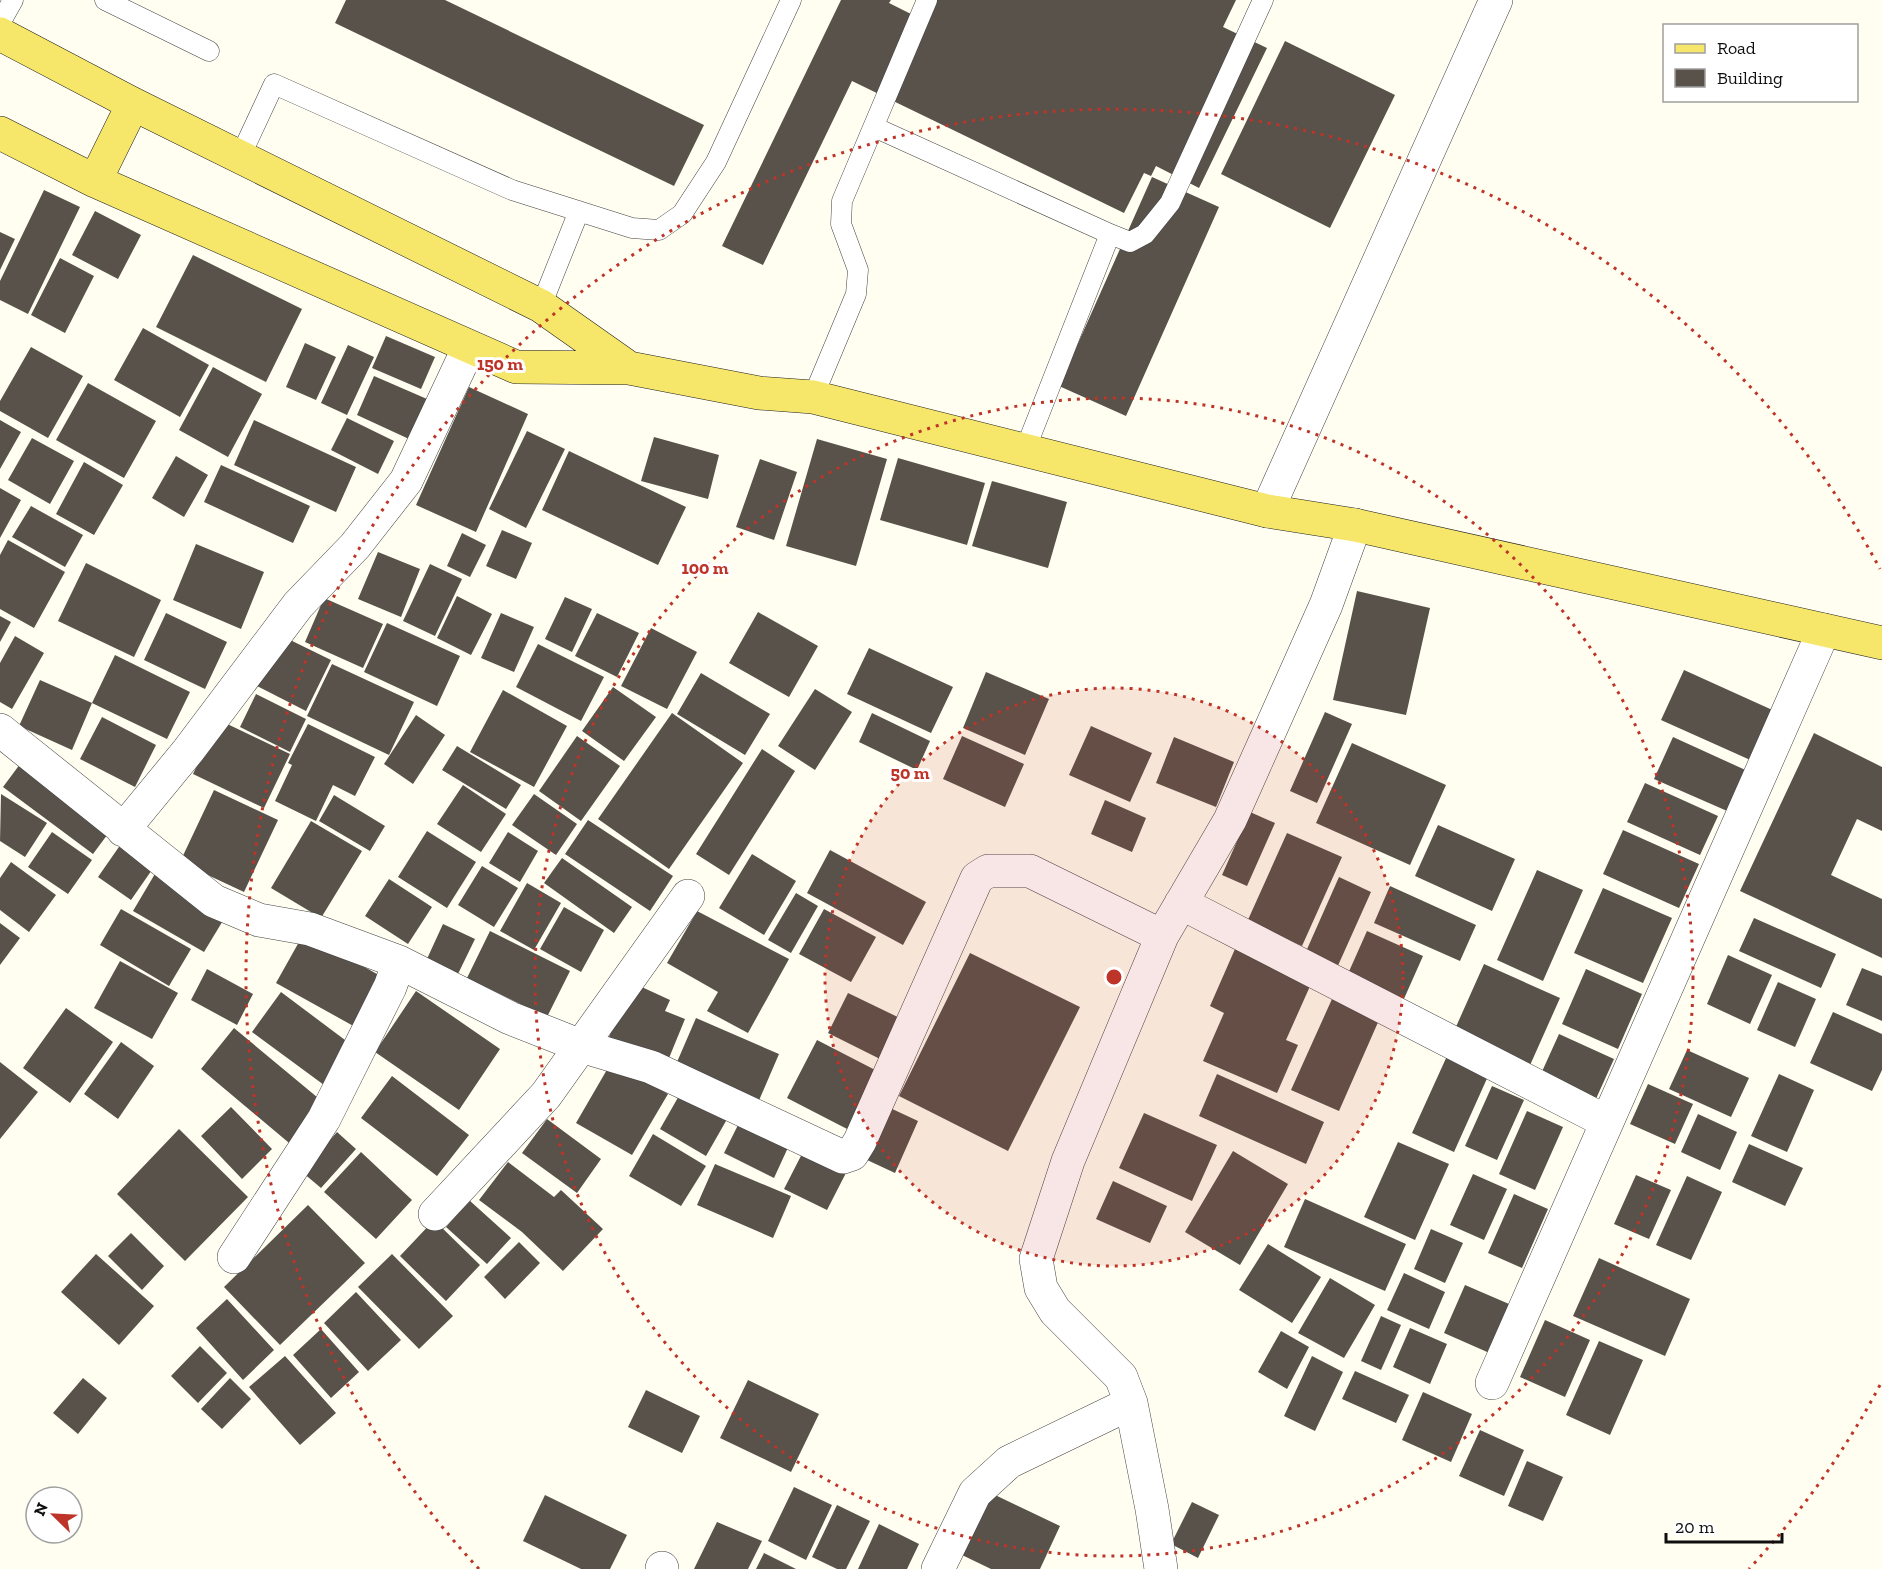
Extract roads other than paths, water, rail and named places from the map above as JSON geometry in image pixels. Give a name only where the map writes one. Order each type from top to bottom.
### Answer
[{"type":"main road","points":[[0,34],[133,104],[541,306],[629,368]]},
{"type":"main road","points":[[95,181],[133,104]]},
{"type":"main road","points":[[0,132],[95,181],[516,367],[629,368],[759,393],[813,397],[1267,511],[1355,525],[1882,643]]},
{"type":"street","points":[[1267,511],[1496,0]]},
{"type":"street","points":[[123,830],[188,751],[298,605],[355,546],[406,482],[469,347]]},
{"type":"street","points":[[1161,1569],[1152,1509],[1138,1448],[1131,1403],[1121,1377],[1055,1311],[1041,1288],[1036,1259],[1068,1161],[1162,936],[1230,820],[1326,605],[1355,525]]},
{"type":"street","points":[[1492,1383],[1824,630]]},
{"type":"street","points":[[0,730],[214,901],[259,920],[310,928],[399,962],[510,1018],[581,1047],[651,1067],[843,1156],[852,1154],[860,1141],[977,878],[988,871],[1030,871],[1162,936]]},
{"type":"street","points":[[435,1214],[546,1095],[688,896]]},
{"type":"street","points":[[1181,903],[1607,1122]]},
{"type":"street","points":[[234,1257],[324,1119],[390,987],[399,962]]},
{"type":"street","points":[[938,1569],[975,1493],[1009,1462],[1131,1403]]},
{"type":"lane","points":[[0,22],[13,0]]},
{"type":"lane","points":[[105,0],[209,51]]},
{"type":"lane","points":[[240,157],[274,84],[512,190],[632,228],[659,230],[682,214],[716,162],[790,0]]},
{"type":"lane","points":[[813,397],[856,294],[858,270],[841,224],[842,201],[927,0]]},
{"type":"lane","points":[[874,127],[1130,242],[1145,234],[1170,203],[1263,0]]},
{"type":"lane","points":[[541,306],[579,211]]},
{"type":"lane","points":[[1025,450],[1110,234]]}]
